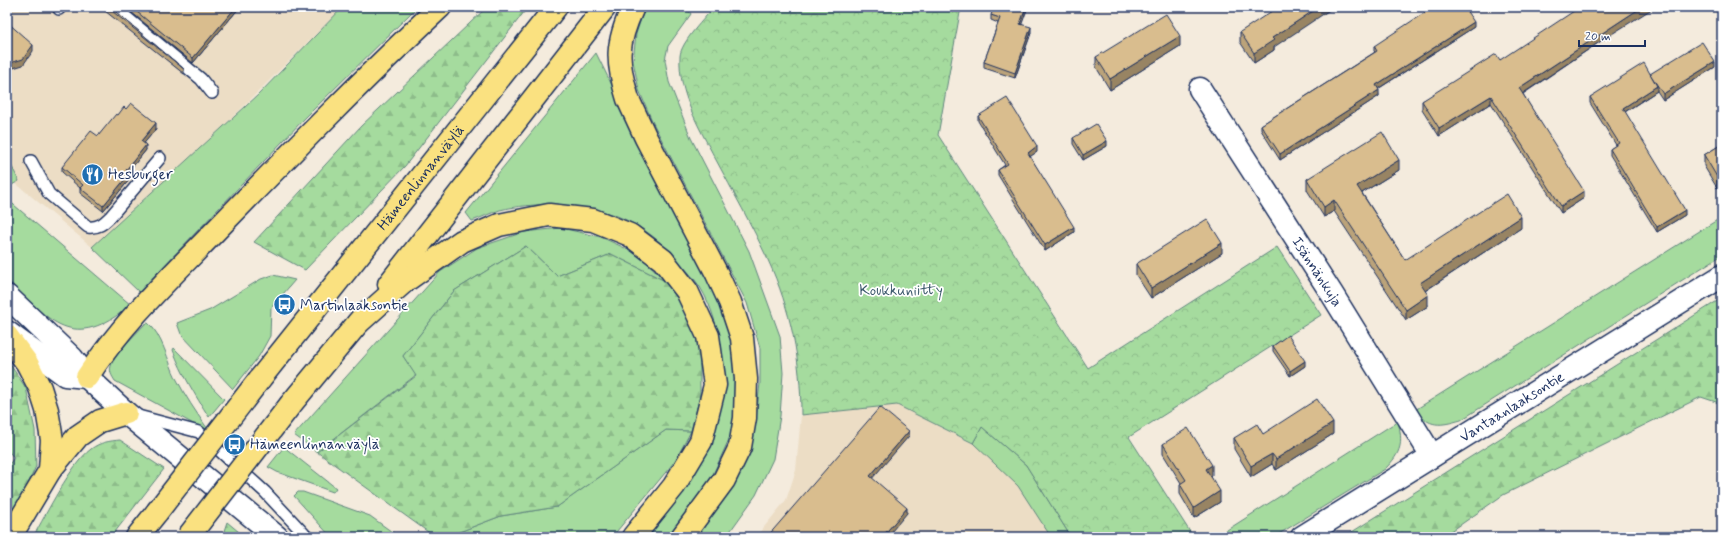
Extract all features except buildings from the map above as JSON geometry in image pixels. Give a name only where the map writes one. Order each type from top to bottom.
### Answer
[{"type":"highway","points":[[86,377],[104,352],[144,305],[388,55],[440,7]]},
{"type":"highway","name":"Hämeenlinnanväylä","points":[[137,537],[259,380],[556,7]]},
{"type":"highway","points":[[188,537],[291,404],[358,323],[605,7]]},
{"type":"highway","points":[[633,7],[621,39],[618,57],[622,80],[628,99],[730,302],[742,338],[746,379],[745,418],[740,447],[724,480],[682,537]]},
{"type":"highway","points":[[358,323],[404,282],[462,242],[499,226],[549,215],[599,222],[630,235],[663,260],[687,291],[708,336],[715,386],[701,441],[674,486],[633,537]]},
{"type":"highway","points":[[7,336],[27,363],[44,398],[52,440],[50,470]]},
{"type":"highway","points":[[10,537],[50,470],[78,436],[100,422],[126,413]]},
{"type":"main road","name":"Isännänkuja","points":[[1200,89],[1332,294],[1432,456]]},
{"type":"main road","name":"Vantaanlaaksontie","points":[[1302,537],[1722,276]]},
{"type":"main road","points":[[7,296],[72,358],[86,377],[126,413],[277,537]]},
{"type":"main road","points":[[7,332],[65,375],[86,377]]},
{"type":"lane","points":[[114,7],[201,79],[212,93]]},
{"type":"lane","points":[[31,161],[49,194],[88,227],[95,227],[102,224],[110,217],[160,158]]},
{"type":"lane","points":[[126,413],[199,432],[266,492],[307,537]]},
{"type":"shaded area","points":[[7,7],[343,7],[225,125],[92,247],[7,176]]},
{"type":"shaded area","points":[[897,405],[972,443],[982,427],[1071,537],[756,537],[786,500],[796,470],[801,415]]},
{"type":"green space","points":[[343,7],[417,7],[305,118],[139,292],[92,247],[258,95]]},
{"type":"green space","points":[[487,7],[528,7],[405,166],[305,270],[254,242],[361,126]]},
{"type":"green space","points":[[645,7],[686,7],[691,14],[668,46],[665,60],[669,82],[691,138],[749,251],[780,336],[783,373],[780,416],[773,459],[756,495],[726,537],[696,537],[730,491],[756,420],[760,383],[760,348],[747,303],[653,123],[639,90],[633,61],[636,34]]},
{"type":"green space","name":"Koukkuniitty","points":[[714,7],[961,7],[938,135],[1088,368],[1277,247],[1321,315],[1129,437],[1192,535],[1189,537],[1071,537],[1026,465],[982,427],[973,443],[897,405],[801,415],[801,395],[797,355],[789,317],[783,298],[762,247],[696,122],[682,83],[680,70],[681,50],[689,37]]},
{"type":"green space","points":[[596,53],[698,259],[720,298],[736,353],[735,409],[730,437],[709,483],[667,537],[647,537],[686,486],[703,459],[715,431],[722,395],[722,357],[719,338],[708,303],[700,287],[675,257],[652,236],[626,220],[608,213],[582,207],[540,205],[513,207],[500,210],[472,221],[466,213]]},
{"type":"green space","points":[[7,157],[19,181],[10,186],[7,184]]},
{"type":"green space","points":[[7,199],[131,305],[111,319],[93,327],[77,329],[63,326],[50,319],[37,308],[7,279]]},
{"type":"green space","points":[[1722,217],[1722,255],[1461,420],[1447,424],[1431,423],[1420,416],[1415,410]]},
{"type":"green space","points":[[561,228],[601,237],[638,254],[667,282],[611,254],[557,276],[526,246],[454,291],[403,356],[416,375],[317,452],[294,435],[440,272],[477,248],[524,232]]},
{"type":"green space","points":[[526,246],[557,276],[611,254],[667,282],[690,318],[700,350],[700,396],[691,431],[666,430],[557,507],[501,516],[446,537],[435,537],[317,452],[416,376],[403,356],[454,291]]},
{"type":"green space","points":[[273,275],[295,280],[271,308],[270,336],[259,356],[233,389],[181,334],[177,323],[210,310],[261,279]]},
{"type":"green space","points":[[1722,298],[1722,404],[1701,397],[1503,495],[1443,537],[1344,537]]},
{"type":"green space","points":[[148,323],[161,341],[183,391],[207,428],[204,430],[115,381],[112,376],[110,368],[116,356],[145,324]]},
{"type":"green space","points":[[174,348],[224,399],[209,417],[185,376],[173,350]]},
{"type":"green space","points":[[7,360],[26,388],[35,430],[36,466],[21,500],[7,523],[7,467],[14,458],[7,449]]},
{"type":"green space","points":[[1398,421],[1401,441],[1400,447],[1391,463],[1385,469],[1274,537],[1216,537]]},
{"type":"green space","points":[[982,427],[1026,465],[1071,537],[1051,537],[1018,486],[973,443]]},
{"type":"green space","points":[[666,430],[691,431],[675,461],[612,537],[446,537],[501,516],[557,507]]},
{"type":"green space","points":[[120,440],[164,469],[111,537],[33,537],[59,490],[83,456],[101,443]]},
{"type":"green space","points":[[284,447],[336,488],[333,492],[277,472],[268,467]]},
{"type":"green space","points":[[298,492],[303,492],[370,516],[399,537],[331,537],[294,496]]},
{"type":"green space","points":[[227,522],[245,537],[222,537]]},
{"type":"place","name":"Hesburger","points":[[92,174]]},
{"type":"place","name":"Martinlaaksontie","points":[[285,305]]},
{"type":"place","name":"Hämeenlinnanväylä","points":[[234,444]]}]
